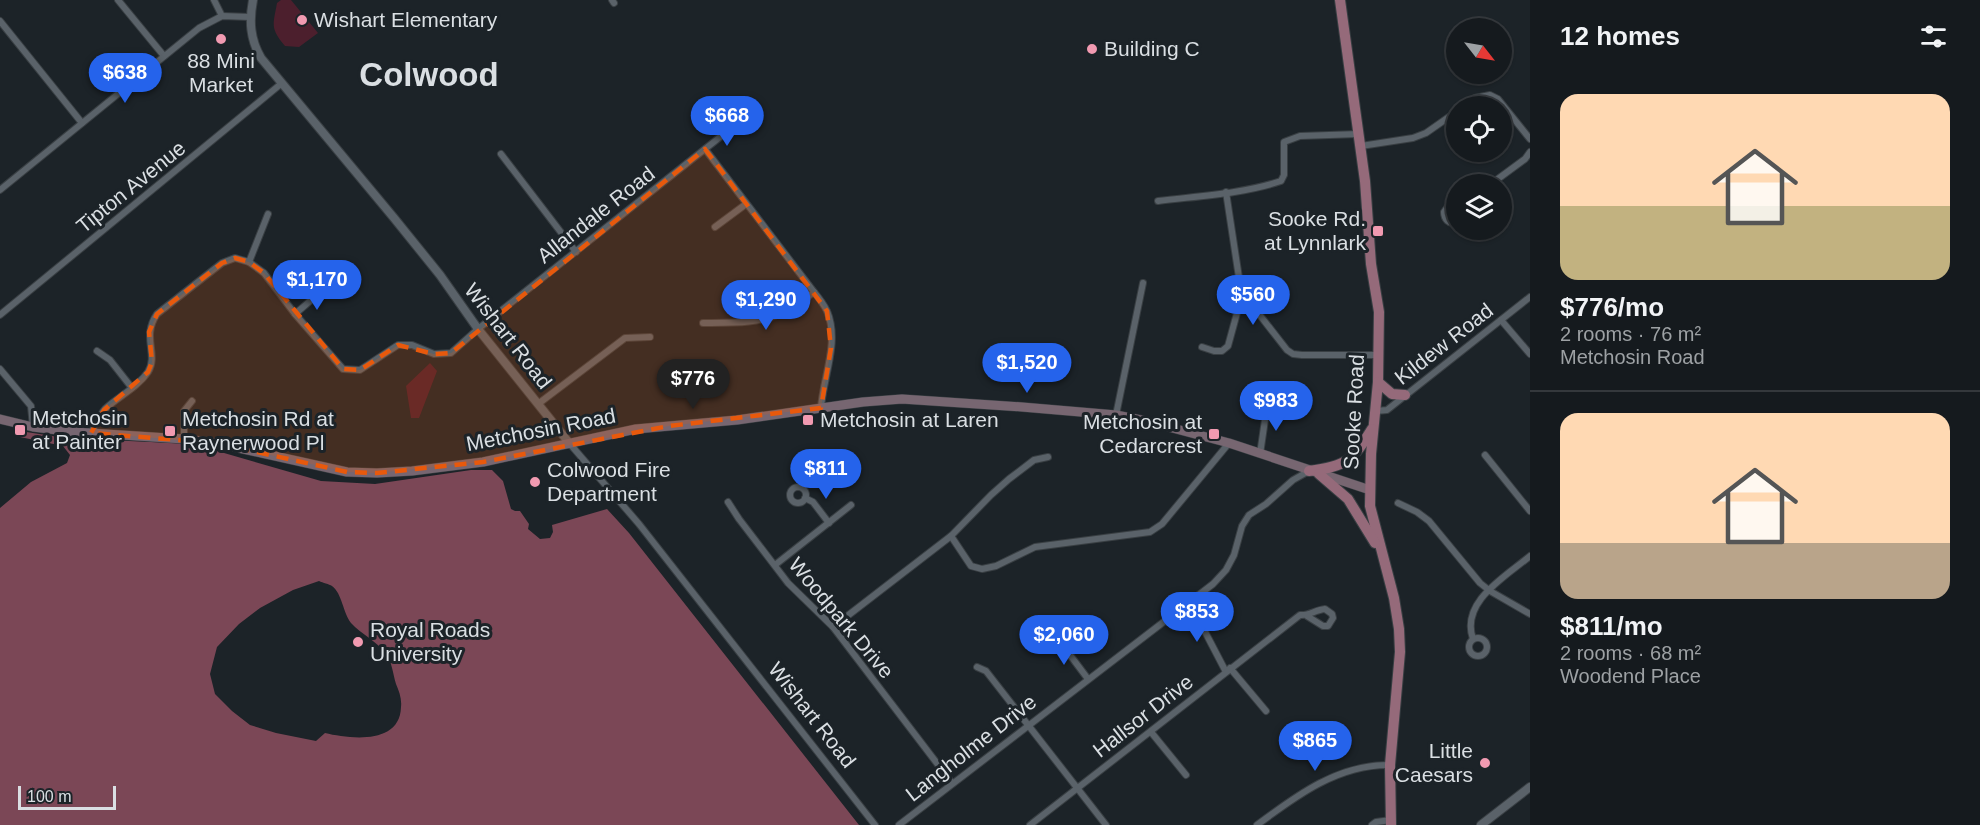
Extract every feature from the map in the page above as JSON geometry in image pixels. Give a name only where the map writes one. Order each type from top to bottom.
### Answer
[{"type":"main road","name":"Sooke Road","points":[[1340,0],[1361,146],[1371,264],[1379,312],[1378,382],[1370,490],[1374,526],[1397,611],[1400,640],[1390,765],[1391,822]]},
{"type":"main road","points":[[1378,382],[1392,394],[1405,395]]},
{"type":"main road","name":"Metchosin Road","points":[[0,419],[33,427],[184,439],[347,472],[377,473],[474,463],[636,429],[759,418],[863,402],[902,399],[1116,415],[1172,426],[1370,490]]},
{"type":"main road","points":[[1314,472],[1346,462],[1353,457],[1374,427]]},
{"type":"main road","points":[[1314,472],[1348,499],[1384,559]]},
{"type":"street","points":[[118,0],[164,56]]},
{"type":"street","points":[[214,0],[222,16]]},
{"type":"street","name":"Wishart Road","points":[[253,0],[250,17],[256,50],[440,275],[478,329],[570,444],[639,524],[875,825]]},
{"type":"street","points":[[0,190],[199,28],[222,16],[250,17]]},
{"type":"street","points":[[0,21],[82,123]]},
{"type":"street","name":"Tipton Avenue","points":[[0,315],[282,83]]},
{"type":"street","points":[[1512,116],[1530,139]]},
{"type":"street","points":[[1361,146],[1413,138],[1426,133],[1446,119]]},
{"type":"street","name":"Allandale Road","points":[[295,314],[344,369],[360,370],[398,345],[412,345],[434,354],[451,353],[478,329],[734,126]]},
{"type":"street","points":[[1158,201],[1226,192],[1281,181],[1284,175],[1284,142],[1300,136],[1359,134]]},
{"type":"street","points":[[705,149],[827,311],[831,327],[831,348],[821,408]]},
{"type":"street","points":[[1504,174],[1530,152]]},
{"type":"street","points":[[501,154],[576,252]]},
{"type":"street","points":[[1226,192],[1239,285],[1287,350],[1293,354],[1377,355]]},
{"type":"street","points":[[715,227],[746,204]]},
{"type":"street","points":[[249,262],[268,214]]},
{"type":"street","points":[[91,433],[104,410],[148,372],[152,362],[149,332],[151,322],[157,314],[222,262],[236,258],[249,262],[264,273],[295,314],[324,289]]},
{"type":"street","points":[[1116,415],[1143,283]]},
{"type":"street","points":[[703,323],[748,323],[767,319],[788,310],[814,292]]},
{"type":"street","points":[[1202,347],[1222,351],[1228,346],[1240,302],[1245,296]]},
{"type":"street","name":"Kildew Road","points":[[1376,411],[1387,410],[1530,297]]},
{"type":"street","points":[[1501,320],[1530,354]]},
{"type":"street","points":[[538,404],[625,338],[650,338]]},
{"type":"street","points":[[97,351],[110,360],[132,388]]},
{"type":"street","points":[[0,369],[31,406],[33,427]]},
{"type":"street","points":[[184,439],[184,411],[192,401]]},
{"type":"street","points":[[1260,454],[1267,406]]},
{"type":"street","points":[[951,537],[971,566],[982,569],[996,566],[1035,547],[1150,532],[1162,524],[1229,443]]},
{"type":"street","points":[[1485,455],[1530,511]]},
{"type":"street","points":[[833,627],[951,537],[1009,479],[1034,460],[1048,457]]},
{"type":"street","points":[[1289,464],[1293,472],[1293,480]]},
{"type":"street","name":"Langholme Drive","points":[[899,825],[1213,584],[1226,570],[1234,555],[1242,526],[1249,515],[1266,504],[1293,480],[1314,472]]},
{"type":"street","points":[[805,498],[813,502],[829,523]]},
{"type":"street","name":"Woodpark Drive","points":[[728,502],[788,583],[833,627],[952,783]]},
{"type":"street","points":[[1398,503],[1418,512],[1429,521],[1467,568],[1490,591],[1530,614]]},
{"type":"street","points":[[775,565],[851,505]]},
{"type":"street","points":[[1473,639],[1470,631],[1473,611],[1479,600],[1530,556]]},
{"type":"street","points":[[1190,603],[1228,670],[1266,711]]},
{"type":"street","name":"Hallsor Drive","points":[[1030,825],[1299,615],[1307,616]]},
{"type":"street","points":[[1058,639],[1088,678]]},
{"type":"street","points":[[977,667],[986,671],[1106,825]]},
{"type":"street","points":[[1151,732],[1186,775]]},
{"type":"street","points":[[1257,825],[1287,802],[1349,770],[1371,765],[1390,765]]},
{"type":"street","points":[[1481,825],[1530,787]]},
{"type":"street","points":[[1372,825],[1376,822],[1391,822]]},
{"type":"highlighted area","points":[[705,149],[827,311],[831,348],[821,408],[669,426],[483,462],[377,473],[347,472],[216,443],[91,433],[104,410],[148,372],[152,362],[149,332],[157,314],[222,263],[235,258],[249,262],[264,273],[343,369],[360,370],[398,345],[434,354],[451,353]]},
{"type":"shaded area","points":[[281,0],[291,0],[318,33],[299,47],[285,46],[275,30],[277,3]]},
{"type":"shaded area","points":[[430,363],[437,371],[419,418],[411,418],[406,386]]},
{"type":"shaded area","name":"Royal Roads University","points":[[20,431],[65,438],[193,444],[321,481],[375,484],[471,470],[492,470],[503,481],[511,509],[520,511],[529,524],[528,529],[540,539],[550,538],[553,532],[552,525],[607,509],[629,533],[859,825],[0,825],[0,508],[31,482],[67,463],[70,455],[63,446],[15,434]],"holes":[[[319,581],[335,589],[351,623],[378,645],[390,661],[400,695],[401,707],[398,719],[392,728],[383,734],[347,737],[325,733],[316,741],[276,733],[250,725],[215,694],[210,674],[217,647],[239,624],[260,608],[293,590]]]},
{"type":"place","name":"Wishart Elementary","points":[[302,20]]},
{"type":"place","name":"88 Mini Market","points":[[221,39]]},
{"type":"place","name":"Building C","points":[[1092,49]]},
{"type":"place","name":"Sooke Rd. at Lynnlark","points":[[1378,231]]},
{"type":"place","name":"Metchosin at Laren","points":[[808,420]]},
{"type":"place","name":"Metchosin at Painter","points":[[20,430]]},
{"type":"place","name":"Metchosin Rd at Raynerwood Pl","points":[[170,431]]},
{"type":"place","name":"Metchosin at Cedarcrest","points":[[1214,434]]},
{"type":"place","name":"Colwood Fire Department","points":[[535,482]]},
{"type":"place","name":"Royal Roads University","points":[[358,642]]},
{"type":"place","name":"Little Caesars","points":[[1485,763]]},
{"type":"district","name":"Colwood","points":[[429,74]]}]
